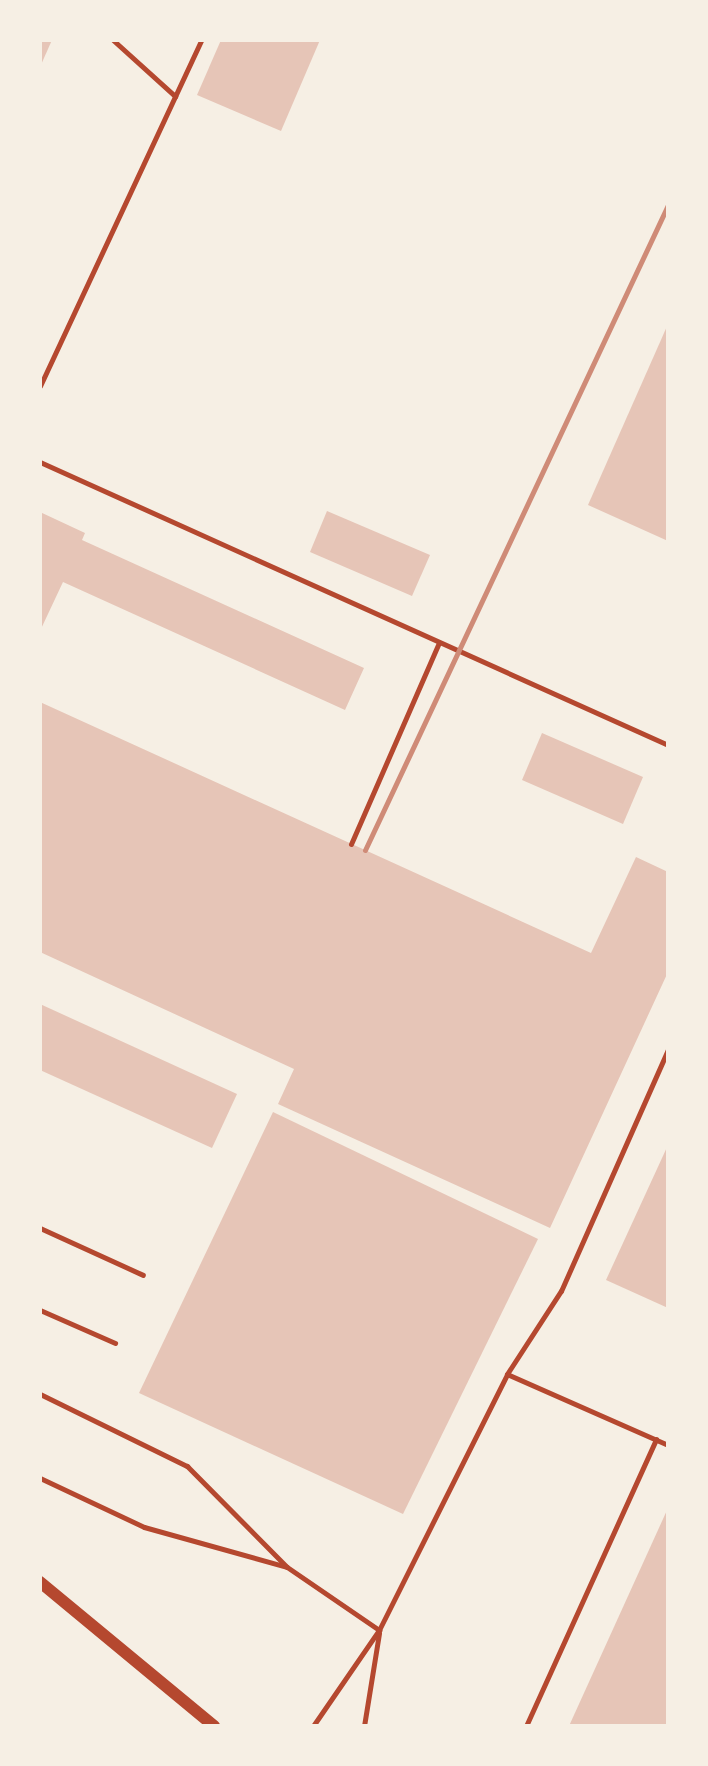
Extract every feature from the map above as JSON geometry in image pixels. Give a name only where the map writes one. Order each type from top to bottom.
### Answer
[{"type":"street","points":[[40,1582],[214,1726]]},
{"type":"lane","points":[[113,40],[175,96]]},
{"type":"lane","points":[[40,386],[201,40]]},
{"type":"lane","points":[[40,462],[668,745]]},
{"type":"lane","points":[[351,844],[439,643]]},
{"type":"lane","points":[[313,1726],[379,1630],[507,1374],[561,1291],[668,1050]]},
{"type":"lane","points":[[40,1228],[143,1275]]},
{"type":"lane","points":[[40,1310],[116,1343]]},
{"type":"lane","points":[[507,1374],[668,1445]]},
{"type":"lane","points":[[40,1394],[187,1466],[286,1567],[379,1630]]},
{"type":"lane","points":[[526,1726],[656,1439]]},
{"type":"lane","points":[[40,1478],[144,1527],[286,1567]]},
{"type":"lane","points":[[364,1726],[379,1630]]},
{"type":"building","points":[[40,40],[52,40],[40,67]]},
{"type":"building","points":[[221,40],[320,40],[281,131],[197,95]]},
{"type":"building","points":[[668,324],[668,541],[588,505]]},
{"type":"building","points":[[327,511],[430,555],[412,596],[310,552]]},
{"type":"building","points":[[40,512],[85,533],[82,540],[364,668],[345,710],[63,582],[40,631]]},
{"type":"building","points":[[40,702],[591,953],[636,857],[668,872],[668,972],[550,1228],[278,1104],[294,1069],[40,952]]},
{"type":"building","points":[[542,733],[643,777],[623,824],[522,780]]},
{"type":"building","points":[[40,1004],[237,1094],[212,1148],[40,1070]]},
{"type":"building","points":[[273,1112],[538,1239],[403,1514],[139,1393]]},
{"type":"building","points":[[668,1145],[668,1308],[606,1280]]},
{"type":"building","points":[[668,1508],[668,1726],[569,1726]]},
{"type":"railway","points":[[365,850],[668,205]]}]
